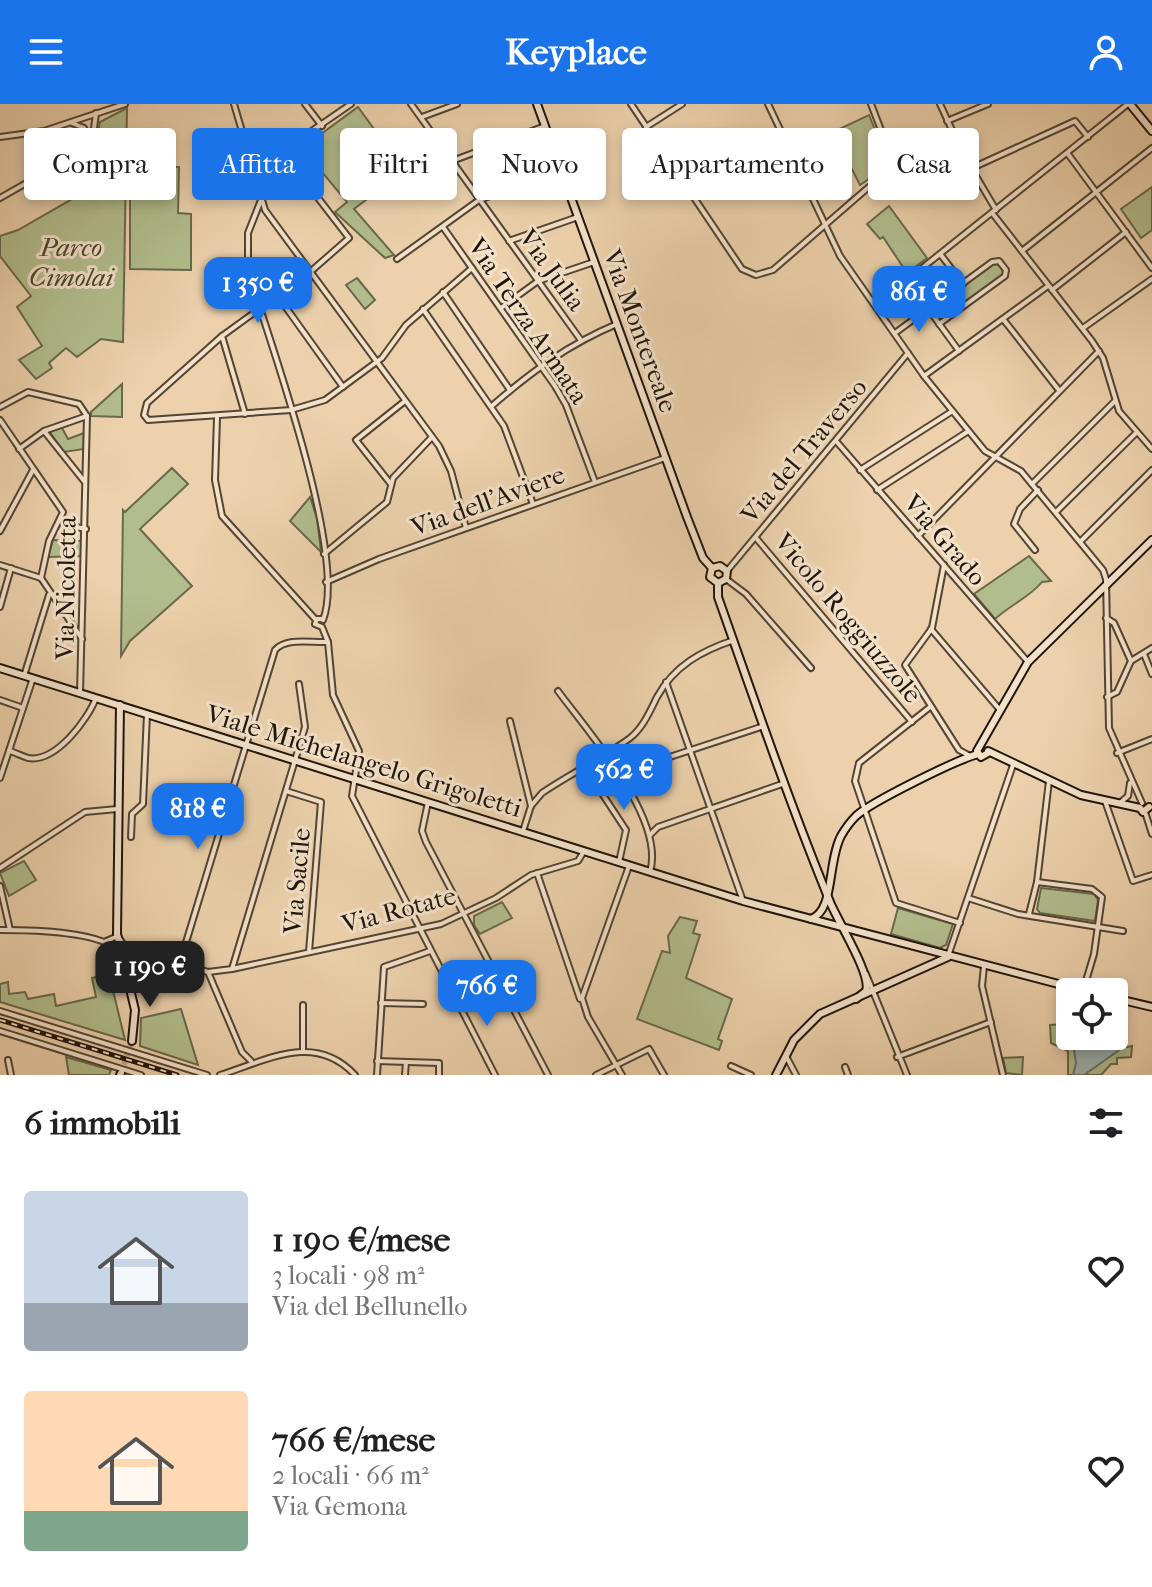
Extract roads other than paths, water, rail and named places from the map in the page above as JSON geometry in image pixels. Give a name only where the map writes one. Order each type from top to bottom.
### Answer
[{"type":"main road","name":"Via Montereale","points":[[537,104],[545,126]]},
{"type":"main road","points":[[1129,104],[1152,131]]},
{"type":"main road","name":"Via Montereale","points":[[572,200],[703,558],[712,568],[711,579],[718,583]]},
{"type":"main road","points":[[807,920],[822,914],[828,898],[831,863],[849,824],[864,810],[974,755],[983,746],[1028,662],[1152,540]]},
{"type":"main road","points":[[712,568],[720,566],[726,575],[718,583],[718,597],[828,898],[840,928],[865,972],[868,988],[856,999]]},
{"type":"main road","name":"Viale Michelangelo Grigoletti","points":[[0,668],[743,901],[1056,984]]},
{"type":"main road","points":[[120,705],[118,936],[135,1020],[132,1041]]},
{"type":"main road","points":[[983,746],[988,753],[1049,781],[1116,804],[1146,807]]},
{"type":"main road","points":[[974,755],[983,757],[988,753]]},
{"type":"main road","points":[[816,867],[831,863]]},
{"type":"main road","points":[[777,1075],[794,1040],[811,1021],[948,957]]},
{"type":"main road","points":[[1128,1001],[1152,1007]]},
{"type":"street","points":[[0,137],[69,123],[125,104]]},
{"type":"street","points":[[234,104],[241,128]]},
{"type":"street","points":[[305,104],[322,126]]},
{"type":"street","points":[[319,128],[351,104]]},
{"type":"street","name":"Via Julia","points":[[411,104],[429,128]]},
{"type":"street","points":[[421,117],[457,104]]},
{"type":"street","points":[[631,104],[745,272],[756,275],[769,272],[868,191]]},
{"type":"street","points":[[646,127],[682,104]]},
{"type":"street","points":[[768,104],[840,256],[877,304],[924,376],[967,432],[993,457],[1021,471],[1103,570],[1106,579],[1109,728],[1117,753],[1146,807],[1152,834]]},
{"type":"street","points":[[871,104],[880,128]]},
{"type":"street","points":[[940,104],[950,128]]},
{"type":"street","points":[[947,121],[988,104]]},
{"type":"street","points":[[877,304],[1129,104]]},
{"type":"street","points":[[94,128],[96,113]]},
{"type":"street","points":[[86,117],[94,125]]},
{"type":"street","points":[[69,123],[84,128],[86,117]]},
{"type":"street","points":[[979,165],[1075,121],[1088,137]]},
{"type":"street","points":[[457,159],[545,126]]},
{"type":"street","points":[[1022,251],[1152,148]]},
{"type":"street","points":[[1068,154],[1152,268]]},
{"type":"street","name":"Via Julia","points":[[457,168],[473,191]]},
{"type":"street","points":[[979,182],[994,212],[1099,351],[1115,401],[1152,449]]},
{"type":"street","points":[[0,198],[24,184]]},
{"type":"street","points":[[261,200],[276,228],[432,437],[451,471],[466,528]]},
{"type":"street","points":[[261,200],[250,226],[247,256],[322,522],[326,582],[326,611],[322,627],[328,642],[333,695],[359,751],[352,796],[495,1075]]},
{"type":"street","points":[[320,200],[349,238],[309,273],[222,336],[147,403],[144,415],[148,420],[217,418],[291,410],[325,400],[376,363],[397,335],[423,309],[472,268]]},
{"type":"street","points":[[397,259],[479,200]]},
{"type":"street","name":"Via Julia","points":[[479,200],[580,339]]},
{"type":"street","points":[[509,241],[578,217]]},
{"type":"street","name":"Via Terza Armata","points":[[443,227],[542,365],[566,405],[595,482]]},
{"type":"street","points":[[924,376],[1126,232]]},
{"type":"street","points":[[941,255],[963,284]]},
{"type":"street","points":[[895,333],[995,260],[1006,270],[1005,276],[939,324]]},
{"type":"street","points":[[501,308],[538,281],[594,262]]},
{"type":"street","points":[[1083,328],[1152,279]]},
{"type":"street","points":[[908,281],[959,351]]},
{"type":"street","points":[[443,292],[510,390]]},
{"type":"street","points":[[277,295],[343,387]]},
{"type":"street","points":[[423,309],[493,405],[515,451],[533,504]]},
{"type":"street","points":[[1003,319],[1059,390]]},
{"type":"street","points":[[493,405],[580,339],[617,324]]},
{"type":"street","points":[[222,336],[245,415]]},
{"type":"street","points":[[918,536],[1099,351]]},
{"type":"street","name":"Via del Traverso","points":[[726,575],[908,353]]},
{"type":"street","points":[[0,407],[28,392],[79,404],[87,416],[44,431],[19,449]]},
{"type":"street","points":[[391,484],[356,440],[405,401]]},
{"type":"street","points":[[1032,484],[1115,401]]},
{"type":"street","points":[[860,470],[951,412]]},
{"type":"street","name":"Via Nicoletta","points":[[80,693],[87,416]]},
{"type":"street","points":[[217,418],[215,480],[222,516],[316,620],[315,625],[322,627]]},
{"type":"street","points":[[0,420],[63,512],[49,541],[41,578],[49,595],[83,640]]},
{"type":"street","name":"Via Nicoletta","points":[[44,431],[86,483]]},
{"type":"street","points":[[877,490],[967,432]]},
{"type":"street","points":[[1057,511],[1137,432]]},
{"type":"street","points":[[324,554],[387,502],[391,484],[432,437]]},
{"type":"street","name":"Via Grado","points":[[836,441],[1028,662]]},
{"type":"street","name":"Via dell'Aviere","points":[[326,582],[466,528],[665,458]]},
{"type":"street","points":[[0,531],[34,470]]},
{"type":"street","points":[[1081,541],[1152,470]]},
{"type":"street","points":[[1035,550],[1014,524],[1020,509],[1038,490]]},
{"type":"street","points":[[62,519],[66,525],[86,529]]},
{"type":"street","name":"Vicolo Roggiuzzole","points":[[756,538],[912,722]]},
{"type":"street","points":[[0,565],[41,578]]},
{"type":"street","points":[[944,565],[938,609],[931,629],[905,665],[959,750],[974,755]]},
{"type":"street","points":[[0,607],[11,568]]},
{"type":"street","points":[[726,575],[811,668]]},
{"type":"street","points":[[24,676],[49,595]]},
{"type":"street","points":[[1106,618],[1114,623],[1131,661]]},
{"type":"street","points":[[316,620],[323,619]]},
{"type":"street","points":[[931,629],[1000,710]]},
{"type":"street","points":[[523,831],[531,806],[542,793],[637,730],[666,682],[696,654],[734,640]]},
{"type":"street","points":[[180,962],[275,650],[281,644],[328,642]]},
{"type":"street","points":[[1107,697],[1117,692],[1131,661],[1152,648]]},
{"type":"street","points":[[1144,654],[1152,674]]},
{"type":"street","points":[[0,778],[33,678]]},
{"type":"street","points":[[666,682],[743,901]]},
{"type":"street","points":[[232,969],[305,727],[299,684]]},
{"type":"street","points":[[558,691],[618,774],[650,835],[654,860],[650,872]]},
{"type":"street","points":[[10,751],[29,758],[42,757],[81,728],[96,698]]},
{"type":"street","points":[[0,700],[23,708]]},
{"type":"street","points":[[930,707],[859,763],[855,781],[896,903],[960,923]]},
{"type":"street","points":[[131,837],[132,814],[143,804],[147,714]]},
{"type":"street","points":[[510,721],[531,806]]},
{"type":"street","points":[[618,774],[764,726]]},
{"type":"street","points":[[1117,753],[1152,739]]},
{"type":"street","points":[[948,957],[1013,765]]},
{"type":"street","points":[[584,766],[626,830],[619,862]]},
{"type":"street","points":[[1116,804],[1128,796],[1130,780]]},
{"type":"street","points":[[1027,915],[1032,910],[1037,882],[1049,781]]},
{"type":"street","points":[[650,835],[658,827],[785,783]]},
{"type":"street","name":"Via Sacile","points":[[286,791],[321,802],[309,952]]},
{"type":"street","points":[[1105,801],[1133,881],[1152,875]]},
{"type":"street","points":[[428,802],[422,831],[548,1075]]},
{"type":"street","points":[[0,868],[85,812],[117,809]]},
{"type":"street","name":"Via Rotate","points":[[208,972],[419,929],[464,914],[537,873],[578,861],[584,851]]},
{"type":"street","points":[[582,1004],[584,989],[629,866]]},
{"type":"street","points":[[537,873],[582,1004],[622,1075]]},
{"type":"street","points":[[1037,882],[1096,890],[1102,900],[1088,978]]},
{"type":"street","points":[[0,886],[10,930]]},
{"type":"street","points":[[968,898],[1027,915],[1123,931]]},
{"type":"street","points":[[0,930],[44,930],[104,942],[116,947],[122,955],[135,949]]},
{"type":"street","points":[[104,942],[118,936],[135,949],[208,972],[237,1041],[251,1061]]},
{"type":"street","points":[[377,1075],[384,967],[430,951]]},
{"type":"street","points":[[984,966],[982,986],[1003,1075]]},
{"type":"street","points":[[865,972],[876,991],[897,1057],[907,1075]]},
{"type":"street","points":[[381,1003],[423,1004]]},
{"type":"street","points":[[303,1005],[303,1050]]},
{"type":"street","points":[[0,1011],[207,1075]]},
{"type":"street","points":[[897,1057],[991,1022]]},
{"type":"street","points":[[0,1031],[141,1075]]},
{"type":"street","points":[[596,1075],[649,1049],[664,1075]]},
{"type":"street","points":[[220,1075],[251,1061],[303,1050],[328,1055],[355,1075]]},
{"type":"street","points":[[786,1056],[796,1075]]},
{"type":"street","points":[[8,1060],[11,1075]]},
{"type":"street","points":[[377,1061],[439,1063],[439,1075]]},
{"type":"street","points":[[405,1075],[406,1062]]},
{"type":"street","points":[[731,1066],[751,1075]]},
{"type":"street","points":[[845,1067],[848,1075]]},
{"type":"tunnel","points":[[121,1073],[132,1041]]},
{"type":"railway","points":[[0,1020],[177,1075]]},
{"type":"park label","name":"Parco Cimolai","points":[[71,262]]}]
